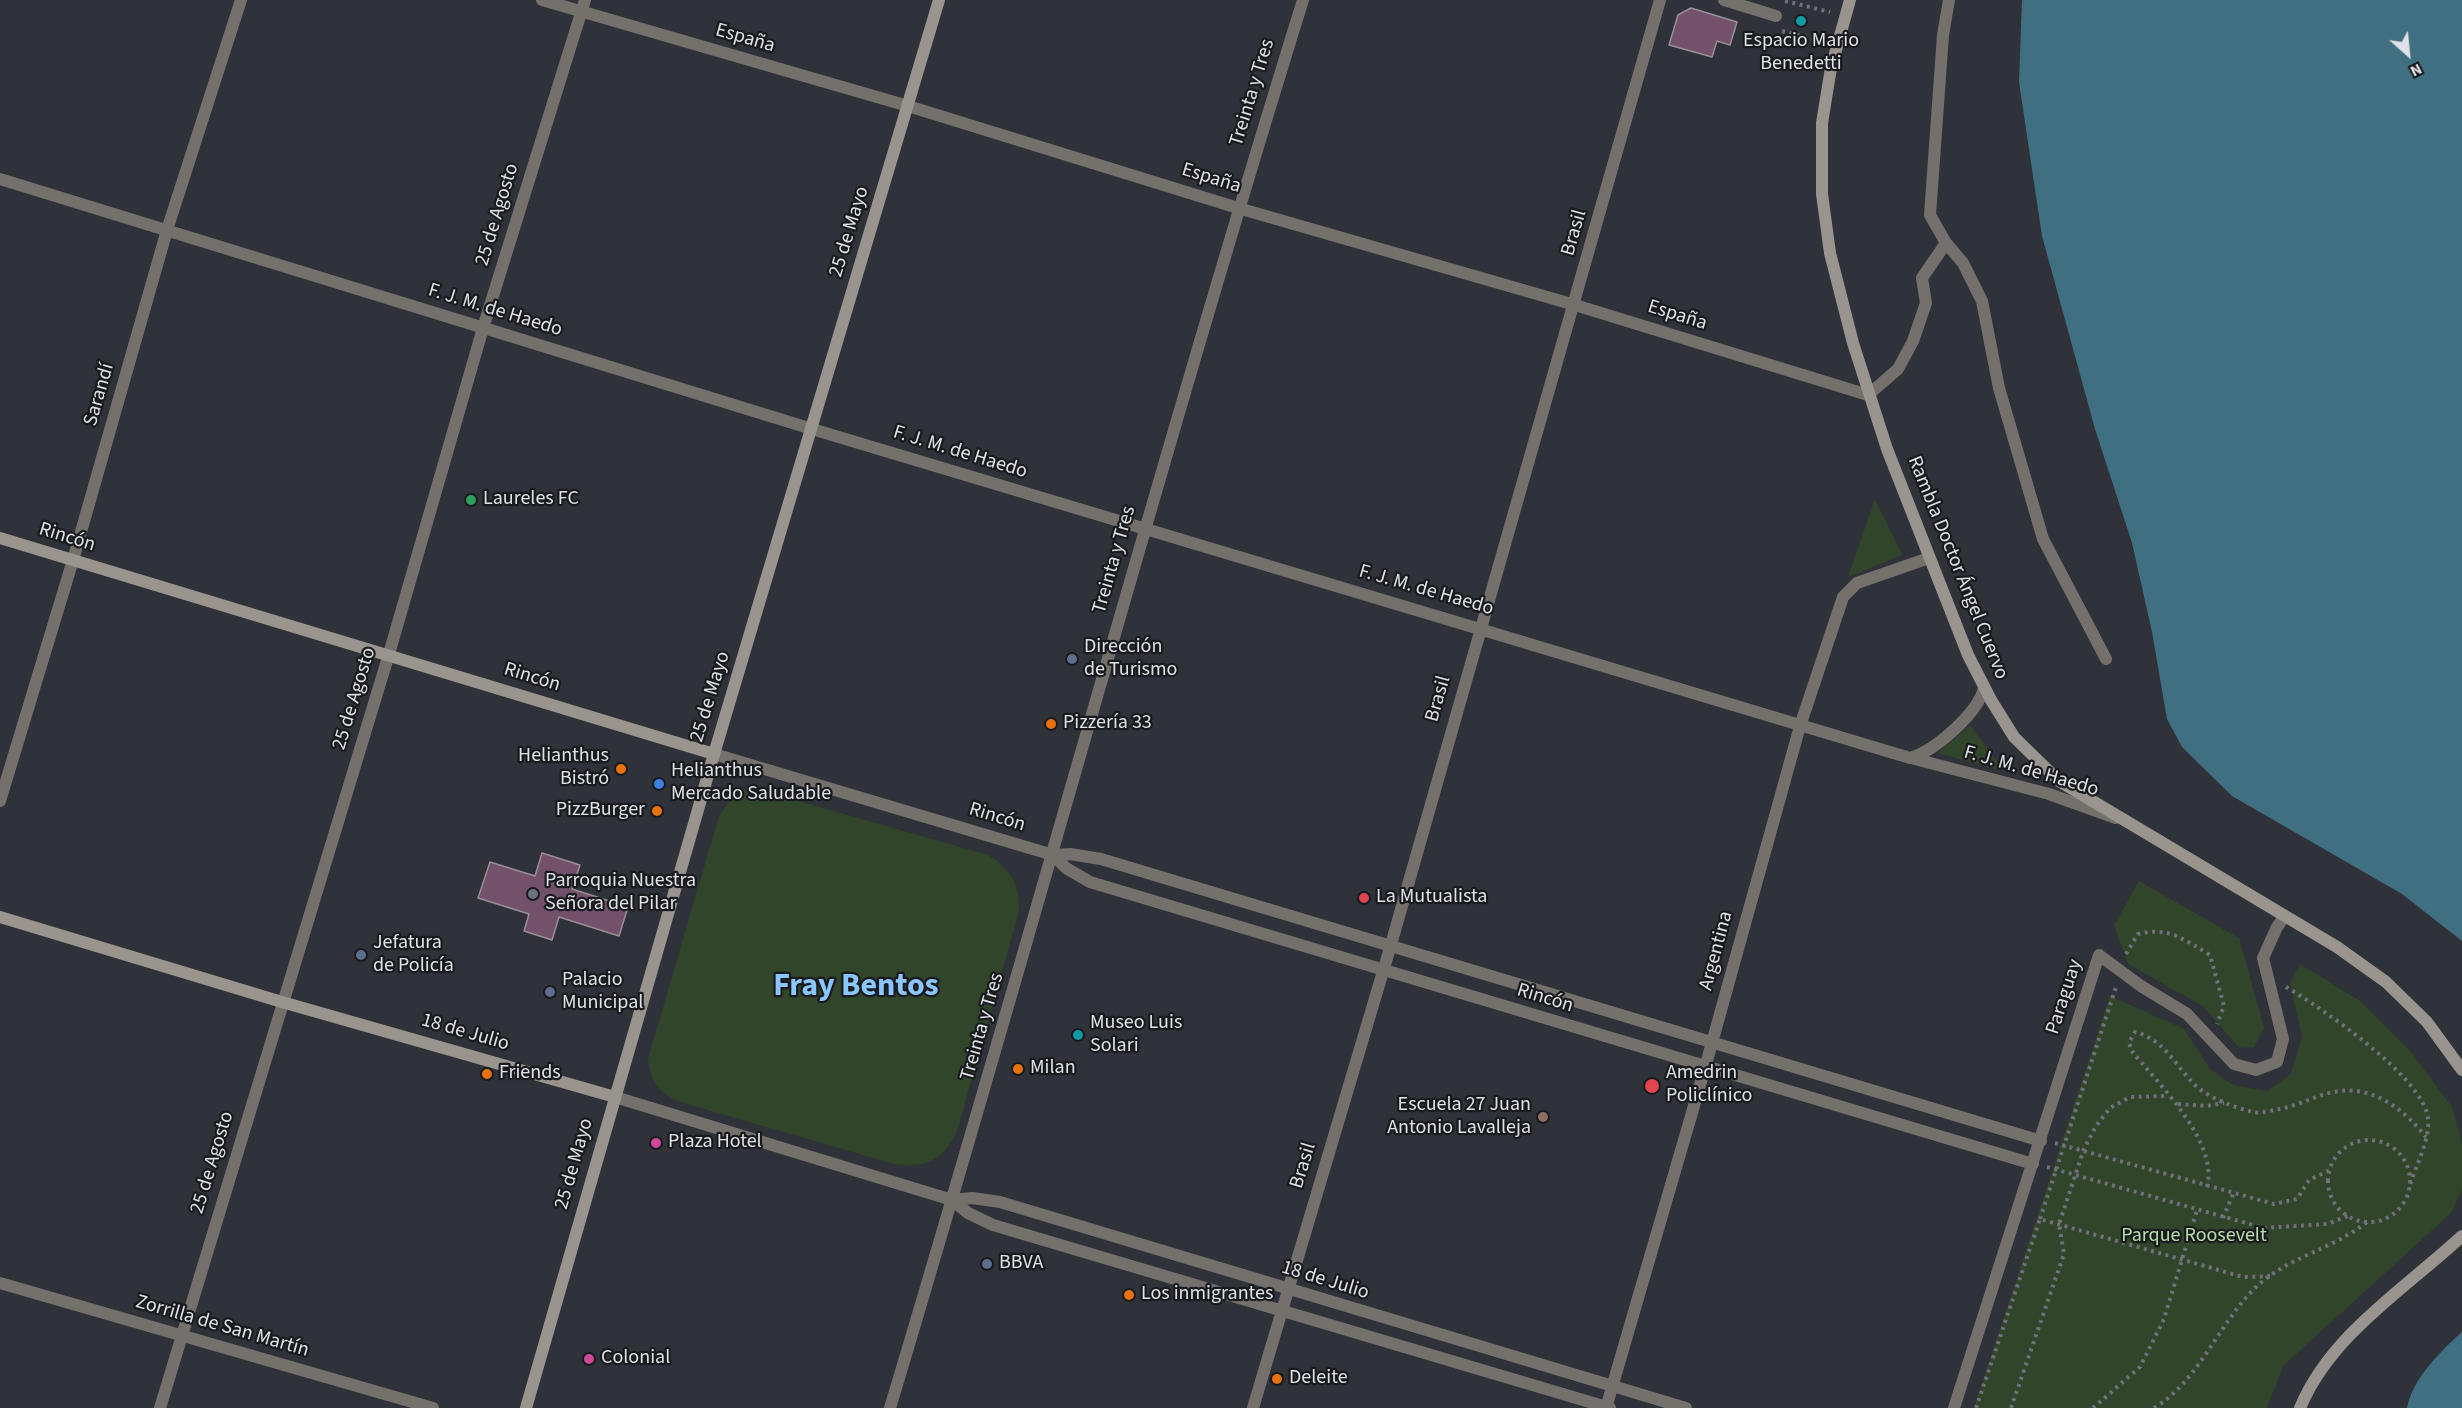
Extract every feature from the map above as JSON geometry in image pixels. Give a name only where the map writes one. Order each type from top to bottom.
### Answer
[{"type":"street","name":"Sarandí","points":[[0,801],[73,560],[167,230],[242,0]]},
{"type":"street","name":"España","points":[[542,0],[583,6],[1238,208],[1575,305],[1868,395]]},
{"type":"street","name":"25 de Mayo","points":[[526,1408],[714,754],[939,0]]},
{"type":"street","name":"Treinta y Tres","points":[[890,1408],[1053,855],[1144,528],[1238,208],[1303,0]]},
{"type":"street","name":"Brasil","points":[[1253,1408],[1390,948],[1479,627],[1575,305],[1660,0]]},
{"type":"street","points":[[1724,0],[1775,22]]},
{"type":"street","name":"Rambla Doctor Ángel Cuervo","points":[[1850,0],[1831,68],[1826,99],[1820,156],[1825,223],[1839,292],[1868,395],[1929,558],[1984,688],[2014,736],[2043,767],[2059,780],[2337,947],[2386,982],[2427,1022],[2462,1070]]},
{"type":"street","points":[[1949,0],[1942,34],[1930,215],[1946,243],[1963,263],[1982,301],[1999,388],[2043,539],[2106,659]]},
{"type":"street","name":"25 de Agosto","points":[[160,1408],[389,654],[483,328],[583,6]]},
{"type":"street","name":"F. J. M. de Haedo","points":[[0,179],[812,429],[1479,627],[1800,726],[1910,758],[2049,794],[2139,826]]},
{"type":"street","points":[[1868,395],[1898,369],[1914,341],[1926,303],[1922,278],[1946,243]]},
{"type":"street","name":"Rincón","points":[[0,538],[1053,855],[1070,854],[1101,859],[1390,948],[2041,1142]]},
{"type":"street","name":"Argentina","points":[[1608,1408],[1800,726],[1843,597],[1857,583],[1929,558]]},
{"type":"street","name":"F. J. M. de Haedo","points":[[1910,758],[1931,748],[1977,706],[1984,688]]},
{"type":"street","name":"Rincón","points":[[1053,855],[1072,872],[1090,882],[1705,1068],[2033,1164]]},
{"type":"street","name":"18 de Julio","points":[[0,916],[282,1002],[615,1096],[952,1200],[968,1212],[993,1225],[1608,1408]]},
{"type":"street","name":"Paraguay","points":[[1954,1408],[2099,955],[2141,986],[2187,1014],[2234,1064],[2256,1070],[2277,1062],[2283,1039],[2263,958],[2277,927],[2285,916]]},
{"type":"street","name":"18 de Julio","points":[[952,1200],[972,1198],[1000,1202],[1686,1408]]},
{"type":"street","points":[[2300,1408],[2317,1376],[2358,1327],[2462,1236]]},
{"type":"street","name":"Zorrilla de San Martín","points":[[0,1283],[433,1408]]},
{"type":"path","points":[[1781,0],[1815,8]]},
{"type":"path","points":[[1775,22],[1807,38]]},
{"type":"path","points":[[2127,949],[2138,934],[2156,929],[2185,939],[2210,955],[2221,986],[2224,1006],[2210,1038]]},
{"type":"path","points":[[2266,975],[2325,1010],[2360,1038],[2415,1091],[2428,1118],[2426,1137],[2410,1185],[2400,1208],[2379,1221],[2367,1222],[2348,1216],[2338,1208],[2331,1196],[2328,1183],[2330,1170],[2336,1157],[2357,1142],[2370,1140],[2395,1149],[2404,1159],[2409,1171],[2410,1185]]},
{"type":"path","points":[[1976,1408],[2112,997]]},
{"type":"path","points":[[2011,1408],[2064,1254],[2059,1224],[2084,1149],[2096,1126],[2110,1108],[2130,1097],[2167,1096],[2177,1104],[2191,1122],[2200,1142],[2209,1179],[2207,1187]]},
{"type":"path","points":[[2177,1104],[2207,1106],[2227,1103]]},
{"type":"path","points":[[2041,1142],[2065,1143],[2207,1187],[2274,1204],[2297,1199],[2309,1180],[2330,1170]]},
{"type":"path","points":[[2033,1164],[2264,1228],[2327,1224],[2348,1216]]},
{"type":"path","points":[[2223,1218],[2233,1194]]},
{"type":"path","points":[[2092,1408],[2139,1367],[2164,1319],[2197,1210]]},
{"type":"path","points":[[2040,1219],[2243,1277],[2270,1276]]},
{"type":"path","points":[[2154,1408],[2175,1390],[2254,1289],[2301,1256],[2324,1249],[2350,1235],[2367,1222]]},
{"type":"green space","points":[[1875,499],[1902,555],[1848,577]]},
{"type":"green space","points":[[1970,725],[2002,769],[1938,753]]},
{"type":"green space","points":[[760,790],[988,855],[996,860],[1012,878],[1018,893],[1019,911],[957,1131],[946,1149],[932,1160],[915,1165],[894,1164],[684,1103],[663,1092],[655,1082],[648,1059],[719,816],[735,793]]},
{"type":"green space","points":[[2139,881],[2239,938],[2264,1028],[2254,1047],[2239,1048],[2203,1006],[2128,964],[2114,925]]},
{"type":"green space","name":"Parque Roosevelt","points":[[2300,964],[2360,1001],[2411,1052],[2452,1107],[2462,1143],[2462,1189],[2451,1213],[2283,1366],[2267,1408],[1974,1408],[2110,996],[2184,1029],[2211,1070],[2233,1085],[2267,1091],[2291,1074],[2302,1036],[2290,983]]},
{"type":"water","points":[[2022,0],[2462,0],[2462,941],[2402,894],[2232,796],[2182,747],[2167,719],[2152,632],[2132,543],[2095,429],[2042,236],[2019,82]]},
{"type":"water","points":[[2462,1332],[2462,1408],[2407,1408],[2421,1376]]},
{"type":"building","points":[[1691,8],[1737,22],[1730,45],[1717,41],[1712,57],[1669,45],[1678,15]]},
{"type":"building","name":"Parroquia Nuestra Señora del Pilar","points":[[542,853],[580,865],[572,889],[628,907],[619,936],[559,917],[552,940],[524,931],[529,914],[478,898],[490,862],[535,876]]},
{"type":"place","name":"Espacio Mario Benedetti","points":[[1801,21]]},
{"type":"place","name":"Laureles FC","points":[[471,500]]},
{"type":"place","name":"Dirección de Turismo","points":[[1072,659]]},
{"type":"place","name":"Pizzería 33","points":[[1051,724]]},
{"type":"place","name":"Helianthus Bistró","points":[[621,769]]},
{"type":"place","name":"Helianthus Mercado Saludable","points":[[659,784]]},
{"type":"place","name":"PizzBurger","points":[[657,811]]},
{"type":"place","name":"Parroquia Nuestra Señora del Pilar","points":[[533,894]]},
{"type":"place","name":"La Mutualista","points":[[1364,898]]},
{"type":"place","name":"Jefatura de Policía","points":[[361,955]]},
{"type":"place","name":"Palacio Municipal","points":[[550,992]]},
{"type":"place","name":"Museo Luis Solari","points":[[1078,1035]]},
{"type":"place","name":"Milan","points":[[1018,1069]]},
{"type":"place","name":"Friends","points":[[487,1074]]},
{"type":"place","name":"Amedrin Policlínico","points":[[1652,1086]]},
{"type":"place","name":"Escuela 27 Juan Antonio Lavalleja","points":[[1543,1117]]},
{"type":"place","name":"Plaza Hotel","points":[[656,1143]]},
{"type":"place","name":"BBVA","points":[[987,1264]]},
{"type":"place","name":"Los inmigrantes","points":[[1129,1295]]},
{"type":"place","name":"Colonial","points":[[589,1359]]},
{"type":"place","name":"Deleite","points":[[1277,1379]]},
{"type":"district","name":"Fray Bentos","points":[[856,988]]}]
